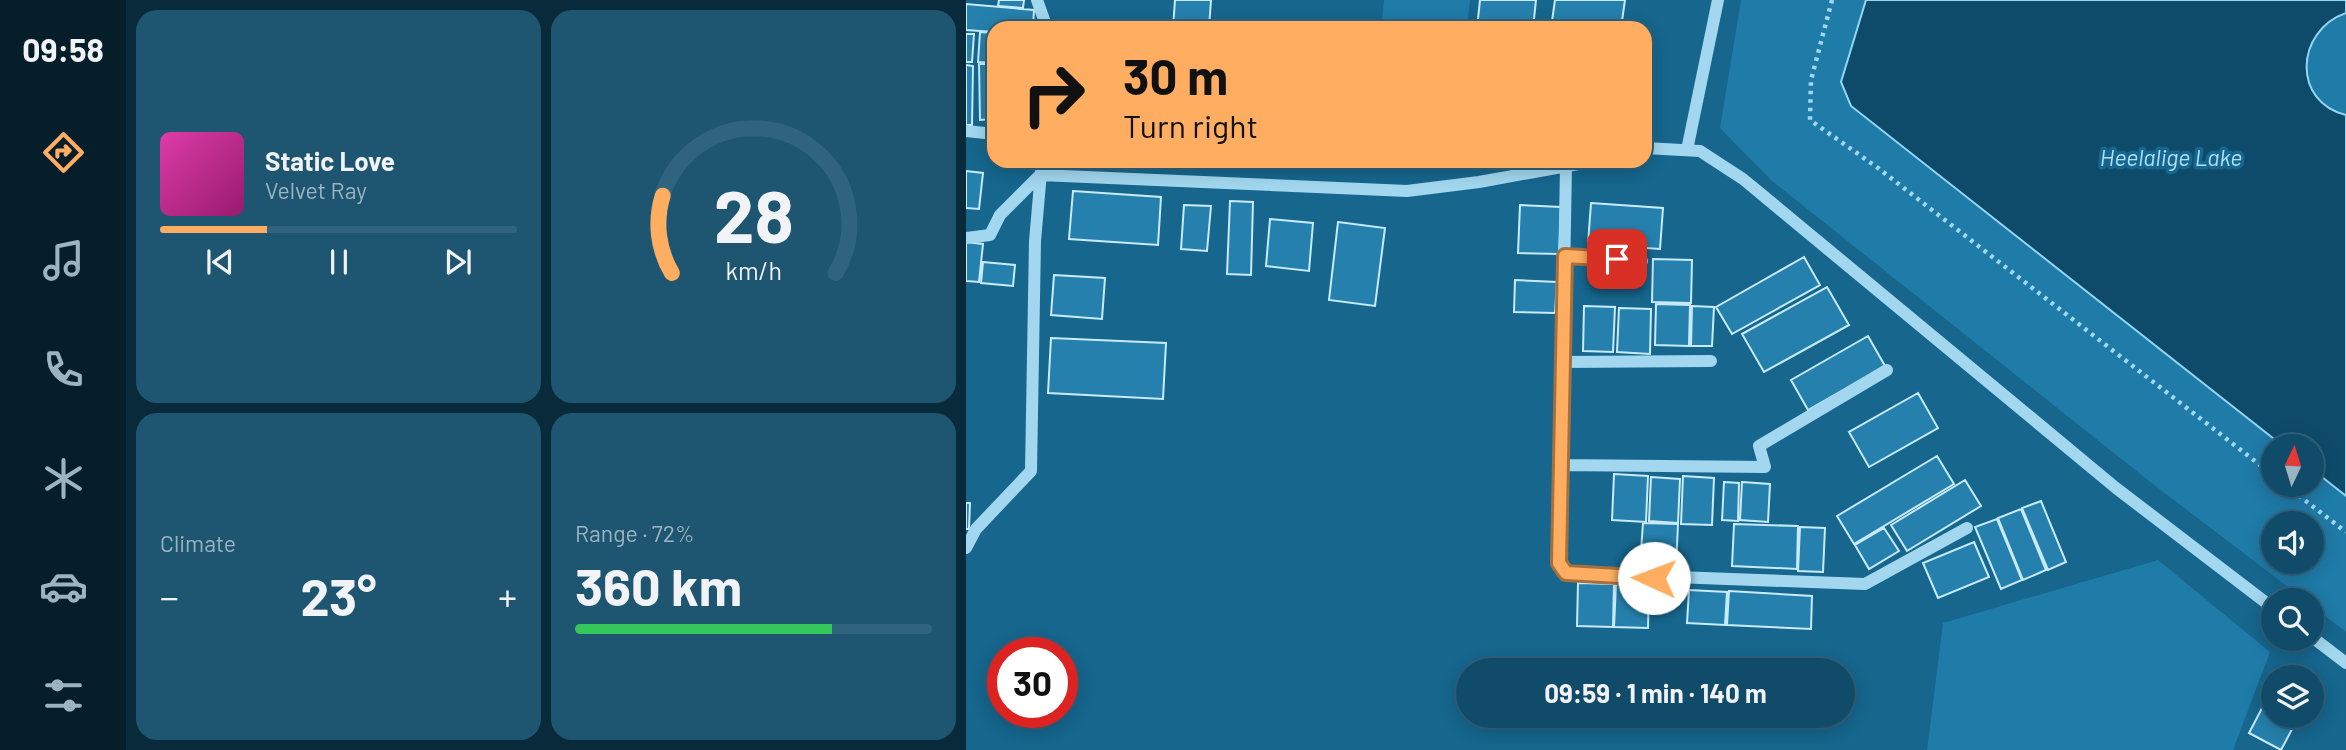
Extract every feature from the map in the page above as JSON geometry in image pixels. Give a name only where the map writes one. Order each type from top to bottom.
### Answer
[{"type":"street","points":[[1037,0],[1044,21]]},
{"type":"street","points":[[1687,150],[1718,0]]},
{"type":"street","points":[[966,131],[987,133]]},
{"type":"street","points":[[1652,148],[1700,151],[1743,179],[2116,488],[2261,599]]},
{"type":"street","points":[[966,548],[976,529],[1031,471],[1035,241],[1041,168]]},
{"type":"street","points":[[966,238],[990,235],[1000,215],[1040,175],[1407,191],[1479,182],[1555,168]]},
{"type":"street","points":[[1566,168],[1559,563],[1566,573],[1865,584],[1967,528]]},
{"type":"street","points":[[1565,256],[1642,261]]},
{"type":"street","points":[[1562,362],[1711,361]]},
{"type":"street","points":[[1560,465],[1765,467],[1759,446],[1886,370]]},
{"type":"street","points":[[2324,646],[2346,663]]},
{"type":"path","points":[[1832,0],[1811,80],[1810,120],[1878,168],[2261,466]]},
{"type":"path","points":[[2301,497],[2346,532]]},
{"type":"shaded area","points":[[1384,0],[1470,0],[1468,21],[1382,21]]},
{"type":"shaded area","points":[[1741,0],[1866,0],[1841,82],[1851,106],[2268,434],[2261,434],[2261,497],[2324,497],[2324,479],[2346,496],[2346,632],[2324,615],[2324,588],[2289,588],[2271,574],[2324,574],[2324,511],[2261,511],[2261,566],[2149,481],[1772,181],[1720,128]]},
{"type":"shaded area","points":[[2346,13],[2346,115],[2328,108],[2316,96],[2309,82],[2307,66],[2309,50],[2317,35],[2329,22]]},
{"type":"shaded area","points":[[2158,560],[2261,645],[2261,651],[2270,652],[2265,665],[2261,665],[2261,676],[2233,750],[1927,750],[1943,623]]},
{"type":"water","name":"Heelalige Lake","points":[[1866,0],[2346,0],[2346,13],[2329,22],[2317,35],[2309,50],[2307,66],[2309,82],[2316,96],[2328,108],[2346,115],[2346,496],[2324,479],[2324,434],[2268,434],[1851,106],[1841,82]]},
{"type":"building","points":[[999,0],[1024,0],[1023,8],[998,6]]},
{"type":"building","points":[[1175,0],[1211,0],[1210,21],[1174,21]]},
{"type":"building","points":[[1480,0],[1536,0],[1534,21],[1478,21]]},
{"type":"building","points":[[1555,0],[1625,0],[1622,21],[1552,21]]},
{"type":"building","points":[[966,4],[1034,10],[1033,21],[987,21],[987,32],[966,30]]},
{"type":"building","points":[[980,32],[987,32],[987,63],[978,62]]},
{"type":"building","points":[[966,34],[974,34],[972,62],[966,62]]},
{"type":"building","points":[[979,64],[987,64],[987,120],[980,120]]},
{"type":"building","points":[[966,65],[973,66],[972,125],[966,125]]},
{"type":"building","points":[[966,171],[983,173],[979,209],[966,208]]},
{"type":"building","points":[[1073,191],[1161,197],[1158,245],[1069,239]]},
{"type":"building","points":[[1230,201],[1253,202],[1251,275],[1227,274]]},
{"type":"building","points":[[1591,203],[1663,208],[1660,249],[1588,244]]},
{"type":"building","points":[[1184,205],[1211,206],[1207,251],[1181,249]]},
{"type":"building","points":[[1520,205],[1561,207],[1559,254],[1518,253]]},
{"type":"building","points":[[1270,219],[1313,223],[1309,271],[1266,266]]},
{"type":"building","points":[[1338,222],[1385,228],[1375,306],[1329,300]]},
{"type":"building","points":[[966,242],[983,244],[979,282],[966,281]]},
{"type":"building","points":[[1804,257],[1820,285],[1732,334],[1716,307]]},
{"type":"building","points":[[1653,259],[1692,260],[1691,303],[1652,302]]},
{"type":"building","points":[[983,262],[1015,265],[1013,286],[981,283]]},
{"type":"building","points":[[1054,275],[1105,278],[1102,319],[1051,315]]},
{"type":"building","points":[[1515,280],[1557,282],[1555,313],[1514,312]]},
{"type":"building","points":[[1827,287],[1849,325],[1764,372],[1742,334]]},
{"type":"building","points":[[1656,304],[1690,305],[1689,346],[1655,345]]},
{"type":"building","points":[[1584,306],[1615,307],[1613,352],[1583,351]]},
{"type":"building","points":[[1692,306],[1714,307],[1712,346],[1691,346]]},
{"type":"building","points":[[1619,308],[1651,309],[1650,354],[1617,352]]},
{"type":"building","points":[[1868,336],[1885,366],[1808,410],[1791,380]]},
{"type":"building","points":[[1051,338],[1166,343],[1163,399],[1048,393]]},
{"type":"building","points":[[1918,393],[1938,428],[1869,467],[1849,432]]},
{"type":"building","points":[[1937,456],[1954,484],[1854,544],[1837,516]]},
{"type":"building","points":[[1614,474],[1648,476],[1646,522],[1612,520]]},
{"type":"building","points":[[1683,476],[1714,478],[1712,525],[1681,524]]},
{"type":"building","points":[[1651,477],[1680,479],[1678,523],[1649,521]]},
{"type":"building","points":[[1965,480],[1981,506],[1907,551],[1891,525]]},
{"type":"building","points":[[1724,482],[1739,483],[1738,521],[1722,520]]},
{"type":"building","points":[[1742,482],[1770,484],[1768,522],[1740,520]]},
{"type":"building","points":[[2041,501],[2066,562],[2048,570],[2022,508]]},
{"type":"building","points":[[966,503],[970,503],[969,529],[966,529]]},
{"type":"building","points":[[2021,509],[2046,570],[2023,580],[1998,518]]},
{"type":"building","points":[[1997,519],[2022,580],[2001,589],[1975,527]]},
{"type":"building","points":[[1643,523],[1678,524],[1676,567],[1640,565]]},
{"type":"building","points":[[1734,524],[1798,526],[1797,569],[1732,566]]},
{"type":"building","points":[[1800,527],[1825,528],[1823,572],[1798,571]]},
{"type":"building","points":[[1884,528],[1899,551],[1869,569],[1855,545]]},
{"type":"building","points":[[1974,542],[1989,577],[1938,598],[1923,563]]},
{"type":"building","points":[[1578,583],[1614,584],[1613,627],[1577,626]]},
{"type":"building","points":[[1616,584],[1649,585],[1648,628],[1614,627]]},
{"type":"building","points":[[1689,590],[1727,592],[1725,625],[1687,623]]},
{"type":"building","points":[[1729,591],[1812,596],[1811,629],[1727,625]]},
{"type":"building","points":[[2261,710],[2261,728],[2293,728],[2281,750],[2249,733]]},
{"type":"route","points":[[1617,259],[1565,256],[1559,563],[1566,573],[1578,575],[1654,578]]}]
